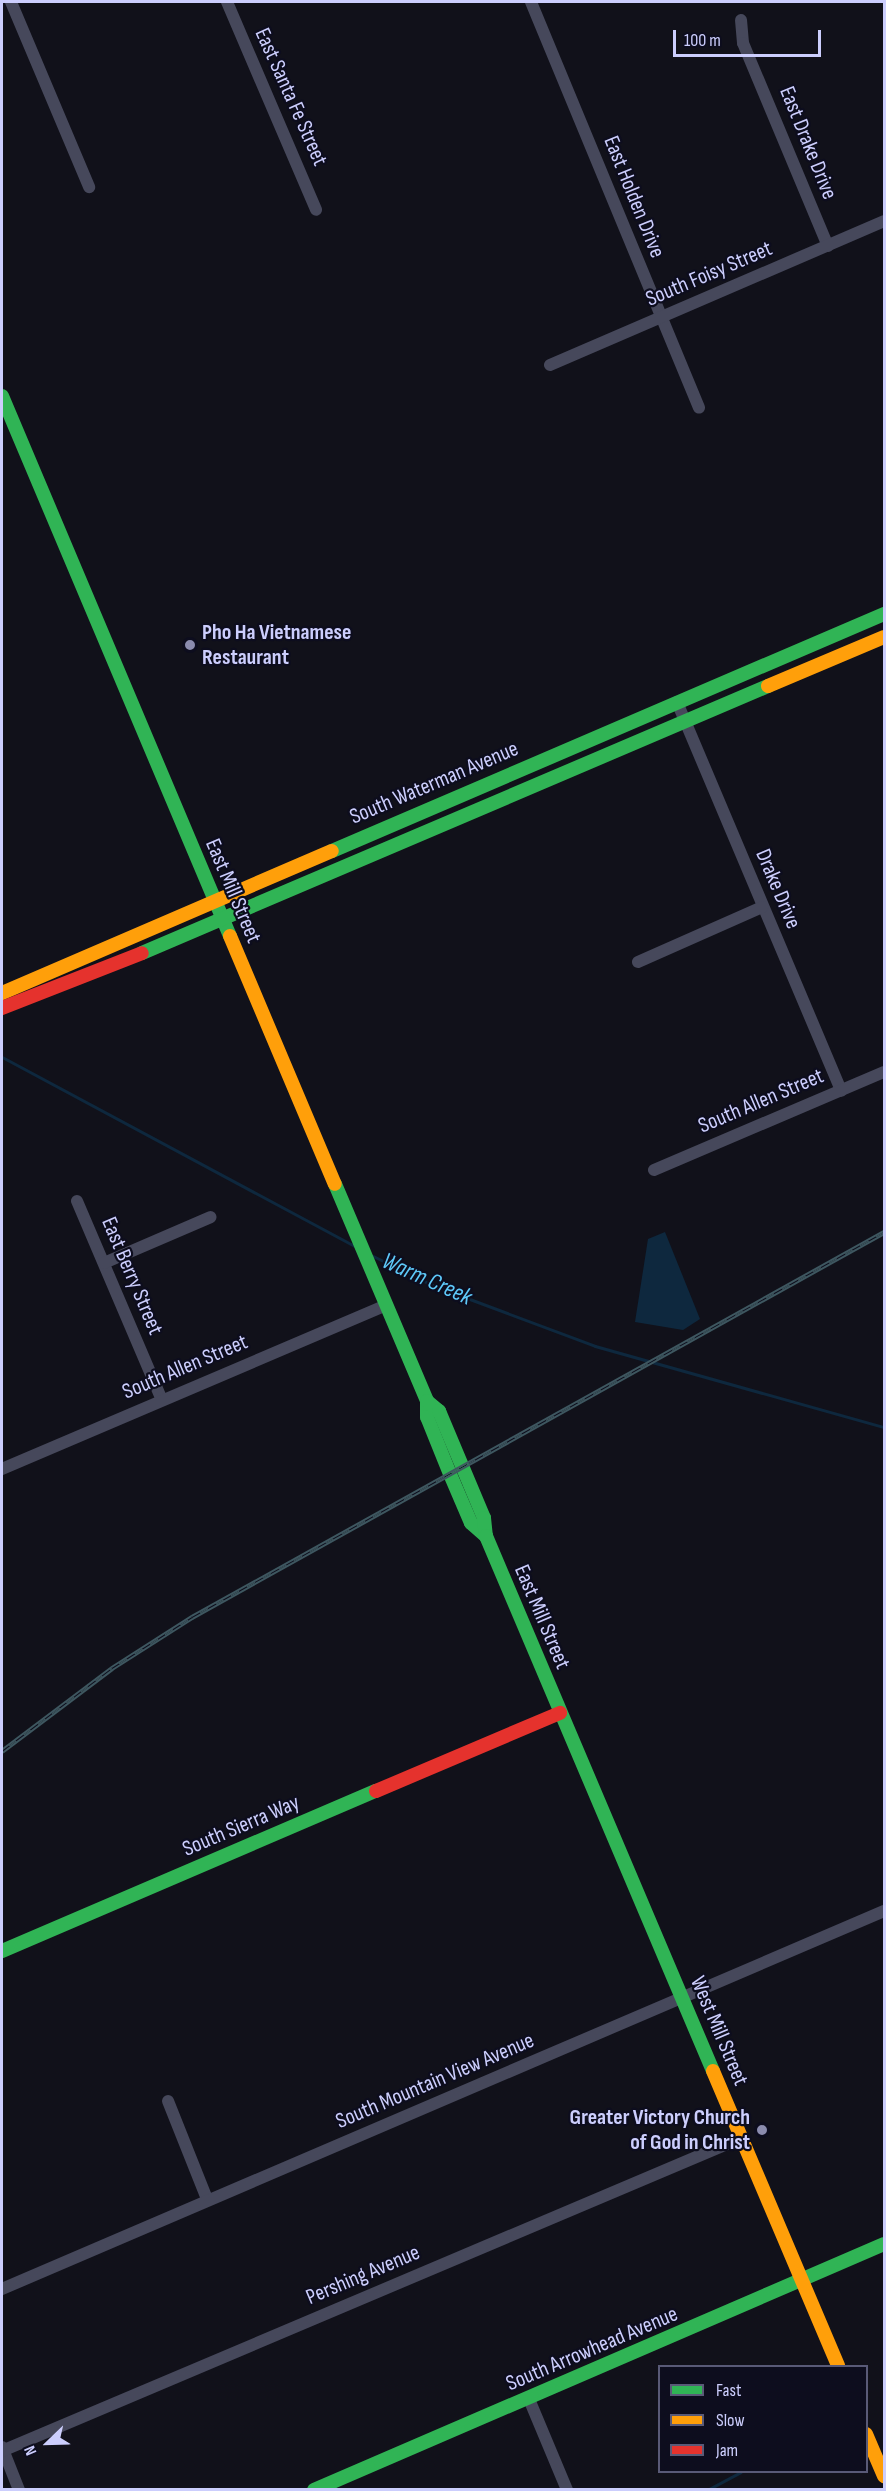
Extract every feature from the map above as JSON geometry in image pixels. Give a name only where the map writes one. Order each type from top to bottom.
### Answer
[{"type":"main road","name":"East Mill Street","points":[[2,396],[427,1401],[427,1418],[454,1484],[471,1523],[486,1536],[560,1713]]},
{"type":"main road","name":"South Waterman Avenue","points":[[2,993],[214,900],[885,614]]},
{"type":"main road","name":"South Waterman Avenue","points":[[2,1008],[18,1006],[221,917],[885,637]]},
{"type":"main road","points":[[18,1006],[18,995],[102,960],[114,943]]},
{"type":"main road","name":"South Sierra Way","points":[[2,1951],[560,1713]]},
{"type":"main road","name":"West Mill Street","points":[[560,1713],[837,2365]]},
{"type":"main road","name":"South Arrowhead Avenue","points":[[314,2490],[802,2282],[885,2244]]},
{"type":"main road","points":[[868,2436],[885,2476]]},
{"type":"street","points":[[12,2],[89,187]]},
{"type":"street","name":"East Santa Fe Street","points":[[227,2],[316,210]]},
{"type":"street","name":"East Holden Drive","points":[[531,2],[699,408]]},
{"type":"street","name":"East Drake Drive","points":[[741,20],[743,43],[828,246]]},
{"type":"street","name":"South Foisy Street","points":[[550,365],[885,221]]},
{"type":"street","name":"Drake Drive","points":[[677,702],[841,1091]]},
{"type":"street","points":[[638,962],[762,907]]},
{"type":"street","name":"South Allen Street","points":[[654,1170],[885,1072]]},
{"type":"street","name":"East Berry Street","points":[[77,1201],[162,1400]]},
{"type":"street","points":[[104,1263],[211,1217]]},
{"type":"street","name":"South Allen Street","points":[[2,1469],[386,1305]]},
{"type":"street","name":"South Mountain View Avenue","points":[[2,2289],[207,2199],[883,1916]]},
{"type":"street","points":[[168,2101],[207,2199]]},
{"type":"street","name":"Pershing Avenue","points":[[2,2449],[741,2138]]},
{"type":"street","points":[[529,2399],[567,2490]]},
{"type":"street","points":[[2,2449],[19,2490]]},
{"type":"water","points":[[665,1232],[700,1319],[683,1330],[635,1322],[648,1239]]},
{"type":"waterway","name":"Warm Creek","points":[[2,1057],[354,1246]]},
{"type":"waterway","name":"Warm Creek","points":[[373,1256],[432,1285],[595,1346],[884,1427]]},
{"type":"waterway","points":[[707,2490],[739,2473]]},
{"type":"railway","points":[[2,1751],[112,1668],[192,1617],[884,1232]]},
{"type":"traffic: fast","points":[[2,396],[230,936]]},
{"type":"traffic: fast","points":[[332,851],[884,614]]},
{"type":"traffic: fast","points":[[142,953],[768,686]]},
{"type":"traffic: fast","points":[[335,1184],[427,1401],[427,1417],[471,1523],[486,1536]]},
{"type":"traffic: fast","points":[[427,1401],[439,1411],[484,1518],[486,1536],[713,2071]]},
{"type":"traffic: fast","points":[[2,1951],[376,1791]]},
{"type":"traffic: fast","points":[[314,2490],[884,2244]]},
{"type":"traffic: slow","points":[[768,686],[884,637]]},
{"type":"traffic: slow","points":[[2,993],[332,851]]},
{"type":"traffic: slow","points":[[230,936],[335,1184]]},
{"type":"traffic: slow","points":[[713,2071],[838,2365]]},
{"type":"traffic: slow","points":[[868,2439],[884,2476]]},
{"type":"traffic: jam","points":[[2,1008],[142,953]]},
{"type":"traffic: jam","points":[[376,1791],[560,1713]]},
{"type":"place","name":"Pho Ha Vietnamese Restaurant","points":[[190,645]]},
{"type":"place","name":"Greater Victory Church of God in Christ","points":[[762,2130]]}]
